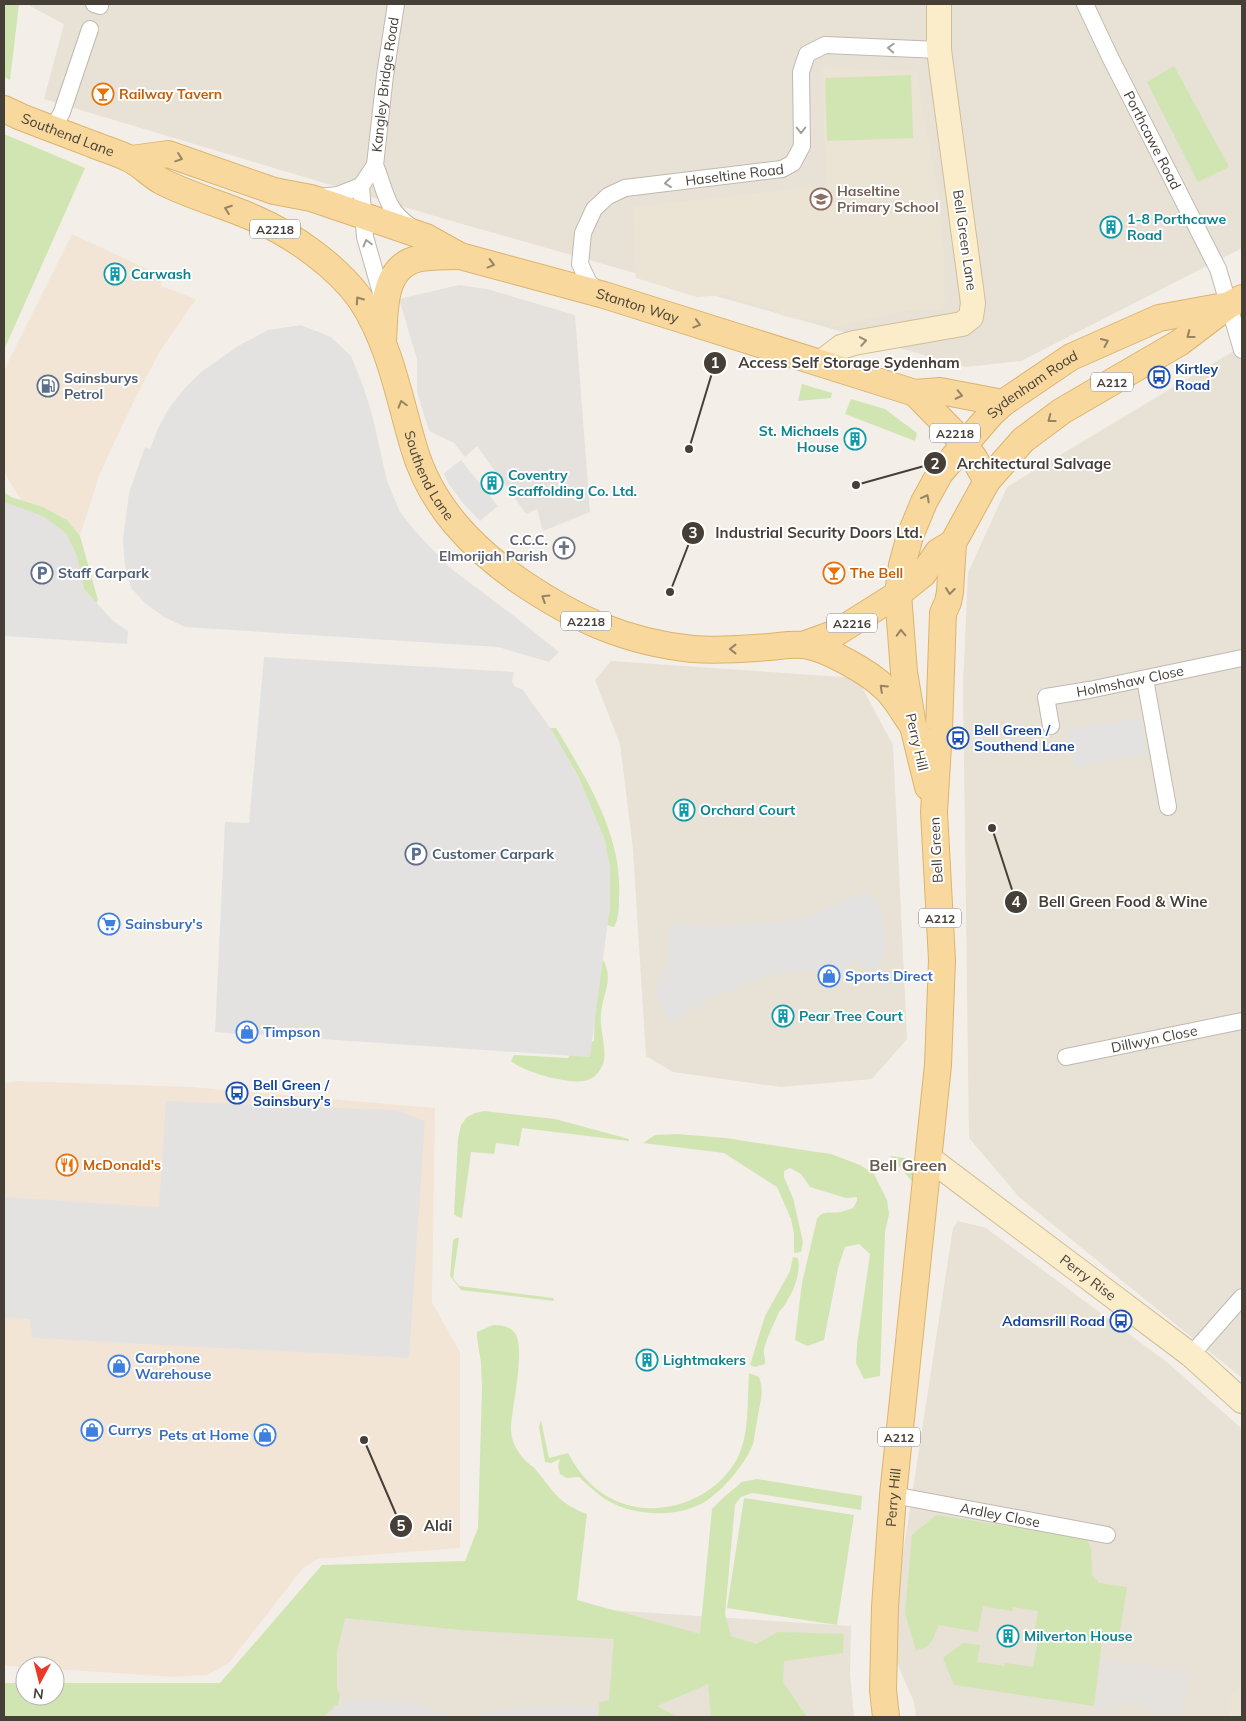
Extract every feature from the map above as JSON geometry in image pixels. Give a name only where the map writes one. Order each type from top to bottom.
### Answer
[{"type":"main road","name":"Southend Lane","points":[[4,109],[132,159],[162,181],[257,219],[323,260],[343,278],[361,301],[383,342],[414,450],[432,492],[443,509],[462,532],[512,576],[574,615],[608,631],[649,642],[694,649],[740,649],[803,645],[836,633],[898,594],[923,574],[938,552],[952,543]]},
{"type":"main road","name":"Southend Lane","points":[[132,159],[168,154],[274,191],[311,198],[364,216]]},
{"type":"main road","name":"Stanton Way","points":[[364,216],[426,237],[460,256],[604,295],[915,393],[940,391],[1003,403]]},
{"type":"main road","name":"Southend Lane","points":[[383,342],[388,288],[393,277],[401,267],[418,258],[460,256]]},
{"type":"main road","name":"Sydenham Road","points":[[904,672],[898,594],[910,536],[924,502],[940,473],[991,414],[1003,403],[1071,357],[1159,318],[1236,302]]},
{"type":"main road","name":"A212","points":[[952,543],[994,472],[1023,440],[1062,411],[1179,343],[1236,302]]},
{"type":"main road","name":"Stanton Way","points":[[915,393],[956,435],[974,458],[994,472]]},
{"type":"main road","name":"Bell Green","points":[[929,1158],[938,1065],[942,960],[934,812],[943,613],[950,592],[952,543]]},
{"type":"main road","name":"Southend Lane","points":[[803,645],[830,653],[855,667],[885,688],[913,726]]},
{"type":"main road","name":"Perry Hill","points":[[904,672],[913,726],[934,812]]},
{"type":"main road","name":"Perry Hill","points":[[886,1717],[883,1690],[885,1607],[893,1496],[929,1158]]},
{"type":"street","name":"Kangley Bridge Road","points":[[396,4],[385,75],[376,165],[389,205],[400,219],[426,237]]},
{"type":"street","name":"Bell Green Lane","points":[[820,363],[841,347],[854,343],[962,324],[970,317],[973,303],[939,50],[939,4]]},
{"type":"street","name":"Porthcawe Road","points":[[1085,4],[1110,57],[1236,302]]},
{"type":"street","points":[[53,129],[62,112],[90,28]]},
{"type":"street","name":"Haseltine Road","points":[[604,295],[589,283],[580,264],[583,233],[594,209],[608,196],[625,188],[782,169],[793,163],[802,146],[801,72],[807,54],[825,45],[939,50]]},
{"type":"street","name":"Kangley Bridge Road","points":[[361,186],[376,165]]},
{"type":"street","points":[[311,198],[338,195],[361,186]]},
{"type":"street","name":"Southend Lane","points":[[361,186],[365,237],[381,293],[383,342]]},
{"type":"street","points":[[1236,302],[1242,350]]},
{"type":"street","name":"Holmshaw Close","points":[[1051,726],[1046,697],[1146,679],[1242,658]]},
{"type":"street","points":[[1146,679],[1168,807]]},
{"type":"street","name":"Dillwyn Close","points":[[1066,1057],[1242,1021]]},
{"type":"street","name":"Perry Rise","points":[[929,1158],[1192,1355],[1242,1401]]},
{"type":"street","points":[[1192,1355],[1242,1297]]},
{"type":"street","name":"Ardley Close","points":[[893,1496],[1106,1535]]},
{"type":"shaded area","points":[[31,4],[1242,4],[1242,248],[1021,361],[966,367],[448,220],[44,99],[64,24],[30,6]]},
{"type":"shaded area","name":"Haseltine Primary School","points":[[822,67],[917,71],[938,192],[944,251],[945,306],[941,310],[909,310],[831,328],[829,321],[796,319],[780,315],[779,311],[724,295],[697,297],[636,278],[632,207],[826,185]]},
{"type":"shaded area","points":[[72,234],[162,276],[161,286],[196,299],[160,351],[133,403],[100,473],[80,536],[67,520],[43,507],[21,500],[4,472],[4,370]]},
{"type":"shaded area","points":[[459,285],[487,289],[575,315],[590,512],[543,531],[537,509],[526,514],[477,446],[465,457],[454,443],[429,431],[417,392],[417,359],[399,299]]},
{"type":"shaded area","points":[[301,325],[331,337],[351,356],[372,414],[387,481],[400,512],[449,567],[559,652],[549,662],[498,647],[185,627],[164,617],[145,603],[131,588],[125,566],[123,540],[129,493],[145,447],[150,449],[158,428],[169,408],[201,372],[238,346],[268,330]]},
{"type":"shaded area","points":[[1242,346],[1242,1378],[1019,1197],[969,1138],[963,685],[968,573],[1007,487]]},
{"type":"shaded area","points":[[461,460],[498,506],[480,521],[462,502],[448,483],[444,473]]},
{"type":"shaded area","name":"Staff Carpark","points":[[4,502],[43,516],[66,533],[77,556],[84,589],[112,620],[128,631],[127,644],[4,636]]},
{"type":"shaded area","name":"Customer Carpark","points":[[264,657],[514,672],[512,681],[515,687],[522,689],[552,730],[578,776],[605,841],[610,867],[610,906],[590,1057],[215,1032],[225,822],[249,823]]},
{"type":"shaded area","points":[[611,661],[857,678],[893,745],[907,1039],[872,1079],[781,1087],[673,1072],[646,1056],[633,849],[620,744],[595,680]]},
{"type":"shaded area","points":[[1141,718],[1146,754],[1075,767],[1068,730]]},
{"type":"shaded area","points":[[865,891],[878,903],[886,929],[885,949],[875,973],[861,967],[861,957],[845,966],[844,973],[835,974],[802,970],[770,975],[711,998],[671,1022],[655,993],[662,972],[670,965],[668,945],[670,924],[706,927],[780,922],[808,916]]},
{"type":"shaded area","points":[[18,1081],[192,1087],[435,1108],[432,1302],[460,1352],[460,1548],[318,1559],[303,1568],[229,1663],[207,1675],[175,1677],[65,1670],[65,1656],[15,1656],[15,1667],[4,1666],[4,1083]]},
{"type":"shaded area","points":[[166,1101],[396,1110],[425,1121],[409,1358],[32,1338],[30,1319],[4,1318],[4,1197],[159,1207]]},
{"type":"shaded area","points":[[958,1221],[986,1228],[1168,1363],[1242,1429],[1242,1717],[916,1717],[914,1702],[893,1654],[899,1580],[953,1228]]},
{"type":"shaded area","points":[[316,1591],[851,1626],[850,1674],[854,1717],[301,1717]]},
{"type":"shaded area","points":[[1101,1658],[1190,1672],[1182,1717],[1163,1717],[1131,1701],[1120,1703],[1107,1717],[1099,1717],[1095,1708]]},
{"type":"shaded area","points":[[1242,1684],[1242,1717],[1229,1717],[1232,1693]]},
{"type":"shaded area","points":[[342,1701],[408,1702],[448,1714],[447,1717],[333,1717],[333,1706],[341,1706]]},
{"type":"shaded area","points":[[599,1708],[597,1717],[482,1717],[481,1713],[514,1709]]},
{"type":"green space","points":[[4,4],[19,4],[10,80],[4,77]]},
{"type":"green space","points":[[1174,66],[1229,167],[1198,182],[1147,82]]},
{"type":"green space","points":[[911,75],[913,138],[827,141],[825,78]]},
{"type":"green space","points":[[4,134],[85,168],[4,350]]},
{"type":"green space","points":[[802,384],[832,393],[831,398],[798,401]]},
{"type":"green space","points":[[851,399],[885,409],[917,433],[915,441],[845,414]]},
{"type":"green space","points":[[4,492],[11,497],[43,507],[67,520],[80,536],[98,600],[93,609],[4,502]]},
{"type":"green space","points":[[550,728],[556,728],[591,788],[609,830],[619,875],[619,909],[614,927],[607,925],[610,906],[605,841],[578,776]]},
{"type":"green space","points":[[600,955],[605,963],[608,977],[601,1020],[604,1059],[602,1067],[597,1074],[588,1080],[560,1080],[536,1073],[511,1061],[514,1055],[568,1058],[573,1050],[594,1041],[595,996]]},
{"type":"green space","points":[[484,1111],[555,1119],[629,1139],[629,1141],[522,1128],[519,1146],[496,1143],[494,1154],[471,1152],[462,1218],[454,1214],[458,1139],[461,1125],[467,1117]]},
{"type":"green space","points":[[677,1134],[726,1138],[831,1154],[860,1165],[874,1174],[887,1200],[889,1214],[885,1232],[880,1376],[864,1379],[856,1363],[870,1254],[859,1244],[845,1247],[838,1268],[824,1340],[807,1346],[795,1340],[802,1283],[817,1219],[825,1213],[840,1212],[853,1208],[857,1197],[846,1198],[810,1187],[801,1174],[790,1168],[784,1171],[784,1177],[793,1198],[803,1242],[801,1252],[794,1253],[794,1234],[791,1219],[777,1187],[724,1153],[643,1143],[655,1135]]},
{"type":"green space","points":[[890,1156],[921,1160],[918,1188]]},
{"type":"green space","points":[[459,1238],[453,1278],[459,1286],[553,1298],[554,1301],[461,1290],[450,1276],[453,1240]]},
{"type":"green space","points":[[793,1257],[798,1258],[799,1263],[795,1285],[791,1295],[779,1312],[767,1340],[764,1349],[765,1364],[755,1367],[750,1365],[765,1316],[790,1271]]},
{"type":"green space","points":[[493,1325],[509,1328],[514,1332],[518,1339],[519,1363],[511,1430],[512,1439],[522,1456],[558,1497],[569,1506],[587,1514],[577,1600],[700,1634],[712,1509],[724,1497],[742,1482],[757,1479],[862,1496],[861,1510],[752,1493],[741,1497],[735,1505],[725,1614],[731,1636],[756,1644],[778,1632],[844,1634],[843,1653],[784,1661],[783,1682],[807,1717],[711,1717],[708,1684],[657,1706],[678,1717],[598,1717],[599,1703],[609,1700],[614,1639],[461,1630],[345,1618],[337,1652],[337,1690],[340,1694],[338,1705],[323,1717],[4,1717],[4,1683],[15,1683],[15,1706],[65,1706],[65,1683],[220,1683],[322,1565],[465,1561],[478,1528],[482,1389],[477,1332]]},
{"type":"green space","points":[[749,1373],[759,1377],[762,1388],[753,1444],[744,1461],[724,1486],[701,1504],[690,1509],[678,1512],[653,1513],[627,1509],[605,1499],[579,1477],[567,1478],[560,1474],[558,1466],[560,1459],[551,1463],[545,1462],[539,1427],[541,1420],[549,1458],[568,1453],[586,1479],[612,1499],[629,1505],[647,1508],[665,1507],[699,1496],[727,1474],[737,1459],[746,1428]]},
{"type":"green space","points":[[744,1498],[854,1515],[837,1625],[727,1608]]},
{"type":"green space","points":[[936,1515],[1079,1537],[1088,1541],[1091,1549],[1092,1575],[1099,1583],[1127,1587],[1118,1642],[1102,1640],[1094,1706],[954,1685],[943,1658],[963,1643],[980,1645],[977,1662],[1004,1666],[1005,1663],[1033,1667],[1038,1641],[1033,1640],[1038,1611],[1013,1607],[1012,1611],[983,1606],[978,1632],[939,1625],[929,1644],[922,1649],[916,1650],[905,1613],[912,1535]]},
{"type":"place","name":"Railway Tavern","points":[[103,94]]},
{"type":"place","name":"Haseltine Primary School","points":[[821,199]]},
{"type":"place","name":"1-8 Porthcawe Road","points":[[1111,227]]},
{"type":"place","name":"Carwash","points":[[115,274]]},
{"type":"place","name":"Kirtley Road","points":[[1159,377]]},
{"type":"place","name":"Sainsburys Petrol","points":[[48,386]]},
{"type":"place","name":"St. Michaels House","points":[[855,439]]},
{"type":"place","name":"Access Self Storage Sydenham","points":[[689,449]]},
{"type":"place","name":"Coventry Scaffolding Co. Ltd.","points":[[492,483]]},
{"type":"place","name":"Architectural Salvage","points":[[856,485]]},
{"type":"place","name":"C.C.C. Elmorijah Parish","points":[[564,548]]},
{"type":"place","name":"Staff Carpark","points":[[42,573]]},
{"type":"place","name":"The Bell","points":[[834,573]]},
{"type":"place","name":"Industrial Security Doors Ltd.","points":[[670,592]]},
{"type":"place","name":"Bell Green / Southend Lane","points":[[958,738]]},
{"type":"place","name":"Orchard Court","points":[[684,810]]},
{"type":"place","name":"Bell Green Food & Wine","points":[[992,828]]},
{"type":"place","name":"Customer Carpark","points":[[416,854]]},
{"type":"place","name":"Sainsbury's","points":[[109,924]]},
{"type":"place","name":"Sports Direct","points":[[829,976]]},
{"type":"place","name":"Pear Tree Court","points":[[783,1016]]},
{"type":"place","name":"Timpson","points":[[247,1032]]},
{"type":"place","name":"Bell Green / Sainsbury's","points":[[237,1093]]},
{"type":"place","name":"McDonald's","points":[[67,1165]]},
{"type":"place","name":"Adamsrill Road","points":[[1121,1321]]},
{"type":"place","name":"Lightmakers","points":[[647,1360]]},
{"type":"place","name":"Carphone Warehouse","points":[[119,1366]]},
{"type":"place","name":"Currys","points":[[92,1430]]},
{"type":"place","name":"Pets at Home","points":[[265,1435]]},
{"type":"place","name":"Aldi","points":[[364,1440]]},
{"type":"place","name":"Milverton House","points":[[1008,1636]]},
{"type":"district","name":"Bell Green","points":[[908,1165]]}]
